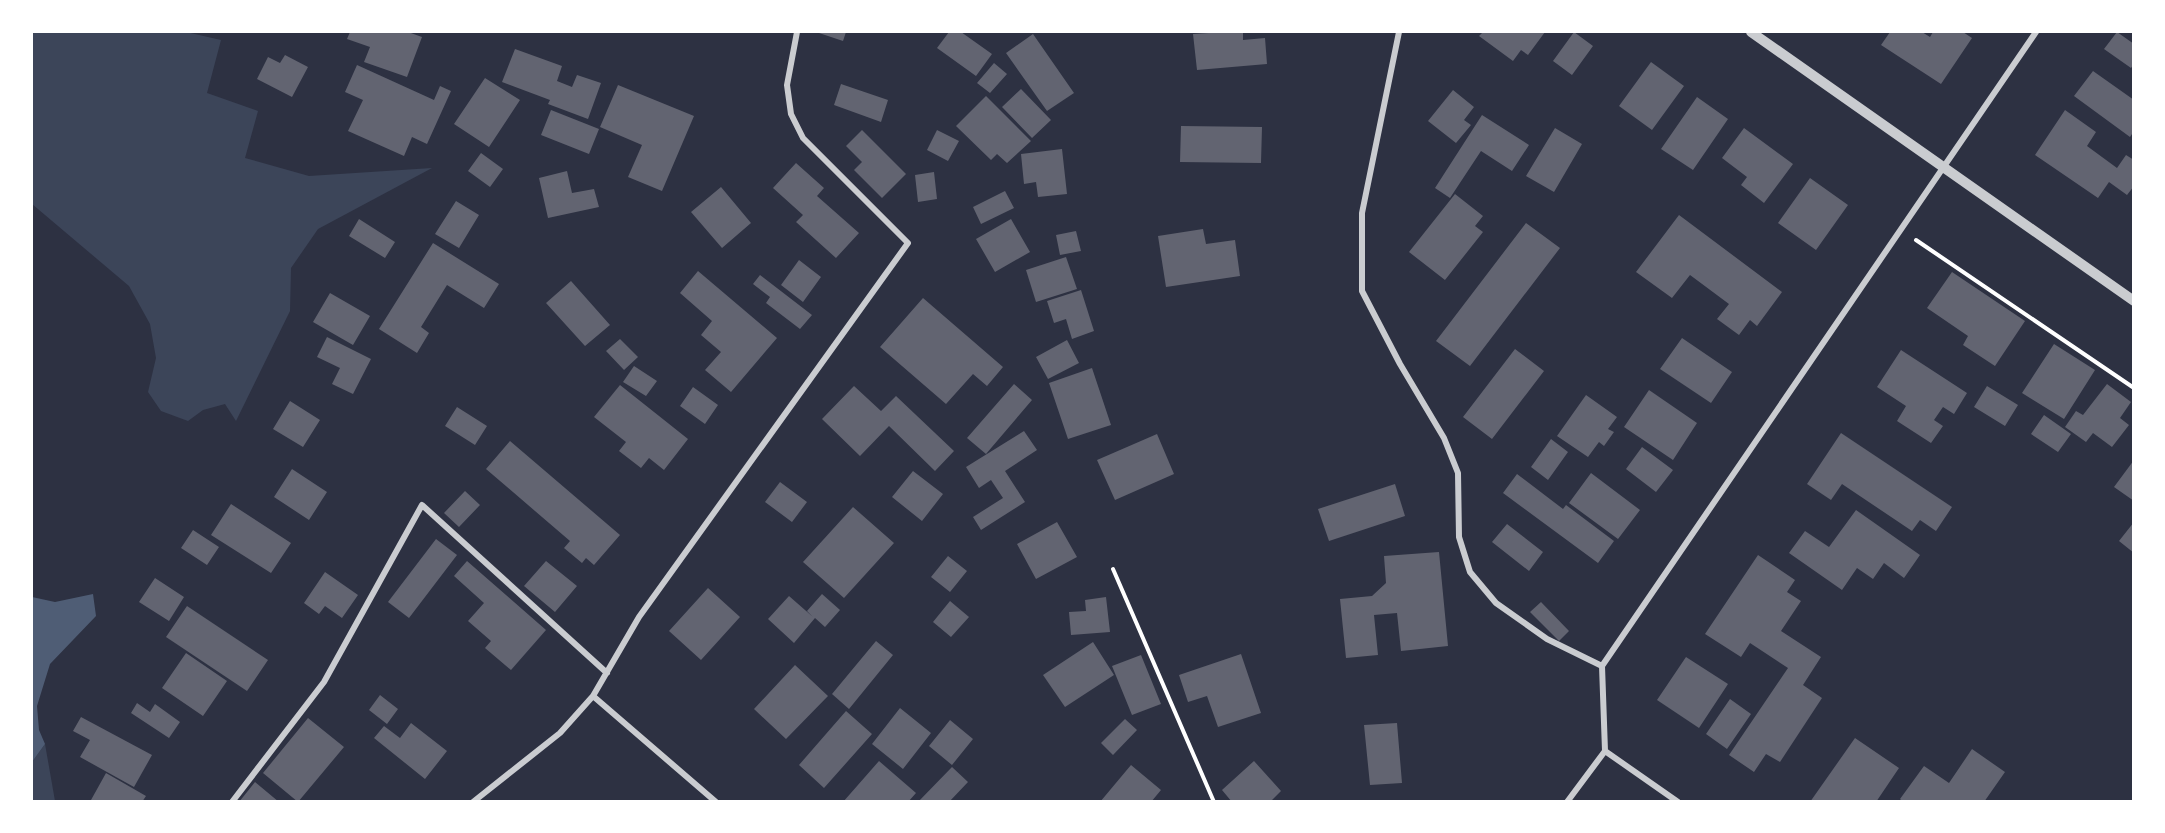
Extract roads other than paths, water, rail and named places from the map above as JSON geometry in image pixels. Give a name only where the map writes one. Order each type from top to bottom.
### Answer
[{"type":"street","points":[[473,801],[560,733],[593,696],[639,617],[908,243],[803,138],[791,114],[787,85],[797,32]]},
{"type":"street","points":[[1399,32],[1362,213],[1362,291],[1400,364],[1444,438],[1458,473],[1459,537],[1470,572],[1496,603],[1547,639],[1602,666]]},
{"type":"street","points":[[1751,32],[2133,301]]},
{"type":"street","points":[[1567,801],[1605,751],[1602,666],[2036,32]]},
{"type":"street","points":[[232,801],[324,682],[422,505],[607,673]]},
{"type":"street","points":[[593,696],[716,801]]},
{"type":"street","points":[[1605,751],[1678,801]]}]
